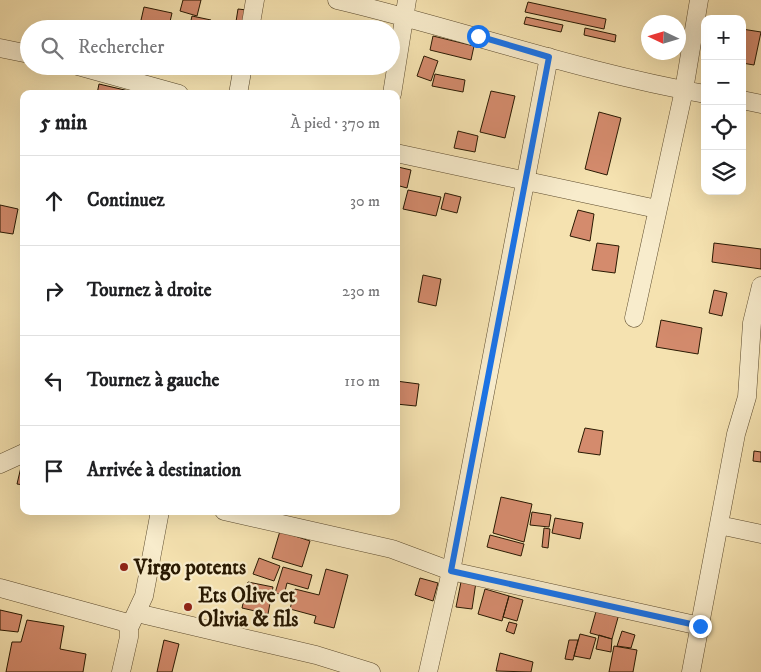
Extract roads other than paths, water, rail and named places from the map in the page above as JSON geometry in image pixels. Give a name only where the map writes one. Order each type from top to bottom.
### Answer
[{"type":"street","points":[[252,20],[255,0]]},
{"type":"street","points":[[338,0],[406,8],[549,57],[701,93]]},
{"type":"street","points":[[634,318],[684,90],[699,0]]},
{"type":"street","points":[[400,45],[406,8]]},
{"type":"street","points":[[0,48],[20,52]]},
{"type":"street","points":[[428,672],[451,571],[549,57]]},
{"type":"street","points":[[110,75],[165,90]]},
{"type":"street","points":[[239,90],[241,75]]},
{"type":"street","points":[[393,90],[395,75]]},
{"type":"street","points":[[746,101],[761,104]]},
{"type":"street","points":[[400,154],[658,209]]},
{"type":"street","points":[[691,672],[738,428],[754,398],[752,324],[761,286]]},
{"type":"street","points":[[0,464],[20,455]]},
{"type":"street","points":[[121,672],[133,620],[149,574],[159,515]]},
{"type":"street","points":[[242,515],[392,549],[451,571],[700,626]]},
{"type":"street","points":[[719,525],[761,534]]},
{"type":"street","points":[[0,588],[124,622],[133,620],[316,655],[371,672]]},
{"type":"place","name":"Virgo potents","points":[[124,567]]},
{"type":"place","name":"Ets Olive et Olivia & fils","points":[[188,607]]}]
